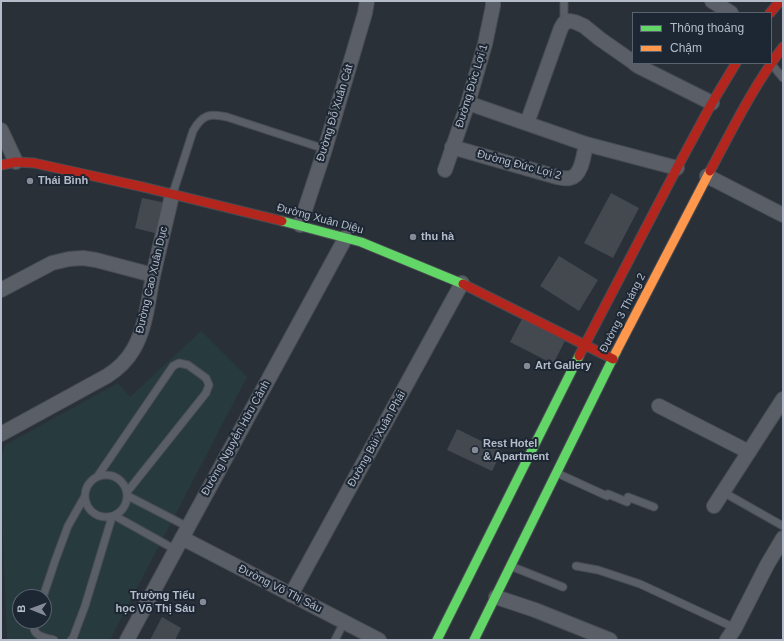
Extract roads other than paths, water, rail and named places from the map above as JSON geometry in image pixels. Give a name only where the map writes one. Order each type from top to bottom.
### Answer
[{"type":"main road","points":[[771,12],[780,1]]},
{"type":"main road","name":"Đường 3 Tháng 2","points":[[772,62],[783,47]]},
{"type":"main road","name":"Đường 3 Tháng 2","points":[[437,640],[585,345],[677,168],[712,103],[735,64]]},
{"type":"main road","name":"Đường 3 Tháng 2","points":[[474,640],[613,359],[745,105],[770,64]]},
{"type":"main road","name":"Đường Xuân Diệu","points":[[1,166],[16,162],[34,163],[143,187],[346,237],[462,283],[613,359]]},
{"type":"street","name":"Đường Đỗ Xuân Cát","points":[[300,225],[365,13],[367,1]]},
{"type":"street","name":"Đường Đức Lợi 1","points":[[445,170],[468,103],[485,44],[493,1]]},
{"type":"street","points":[[712,1],[729,12]]},
{"type":"street","points":[[527,124],[564,23],[570,21],[584,26],[632,61]]},
{"type":"street","points":[[636,64],[712,103]]},
{"type":"street","points":[[468,103],[586,144],[677,168]]},
{"type":"street","points":[[1,130],[16,162]]},
{"type":"street","name":"Đường Đức Lợi 2","points":[[452,146],[557,177],[572,178],[580,170],[586,144]]},
{"type":"street","points":[[708,176],[783,215]]},
{"type":"street","name":"Đường Cao Xuân Dục","points":[[1,434],[107,376],[119,368],[127,360],[139,338],[144,322],[172,195]]},
{"type":"street","name":"Đường Nguyễn Hữu Cảnh","points":[[127,640],[346,237]]},
{"type":"street","points":[[1,290],[52,264],[69,259],[83,258],[96,260],[153,276]]},
{"type":"street","name":"Đường Bùi Xuân Phái","points":[[292,595],[462,283]]},
{"type":"street","points":[[714,506],[783,399]]},
{"type":"street","points":[[659,406],[749,452]]},
{"type":"street","name":"Đường Võ Thị Sáu","points":[[182,538],[379,640]]},
{"type":"street","points":[[727,640],[735,628],[767,565],[783,538]]},
{"type":"street","points":[[496,597],[535,610],[610,640]]},
{"type":"lane","points":[[564,1],[564,23]]},
{"type":"lane","points":[[772,64],[783,78]]},
{"type":"lane","points":[[172,195],[193,132],[197,124],[203,118],[210,115],[227,117],[324,149]]},
{"type":"lane","points":[[46,589],[68,526],[85,496],[87,488],[97,477],[173,366],[179,363],[188,365],[206,378],[209,385],[206,393],[127,494]]},
{"type":"lane","points":[[557,473],[607,496],[608,494],[627,502],[628,497],[654,507]]},
{"type":"lane","points":[[85,496],[86,504],[90,511],[104,518],[113,516],[122,511],[126,504],[127,494],[124,485],[119,479],[112,476],[104,475],[97,477]]},
{"type":"lane","points":[[723,492],[783,526]]},
{"type":"lane","points":[[127,494],[182,538]]},
{"type":"lane","points":[[113,516],[182,538]]},
{"type":"lane","points":[[71,640],[85,606],[113,516]]},
{"type":"lane","points":[[511,566],[563,587]]},
{"type":"lane","points":[[576,566],[598,570],[640,584],[735,628]]},
{"type":"lane","points":[[335,640],[344,622]]},
{"type":"lane","points":[[35,629],[38,636],[54,640]]},
{"type":"place","name":"Thái Bình","points":[[30,181]]},
{"type":"place","name":"thu hà","points":[[413,237]]},
{"type":"place","name":"Art Gallery","points":[[527,366]]},
{"type":"place","name":"Rest Hotel & Apartment","points":[[475,450]]},
{"type":"place","name":"Trường Tiểu học Võ Thị Sáu","points":[[203,602]]}]
